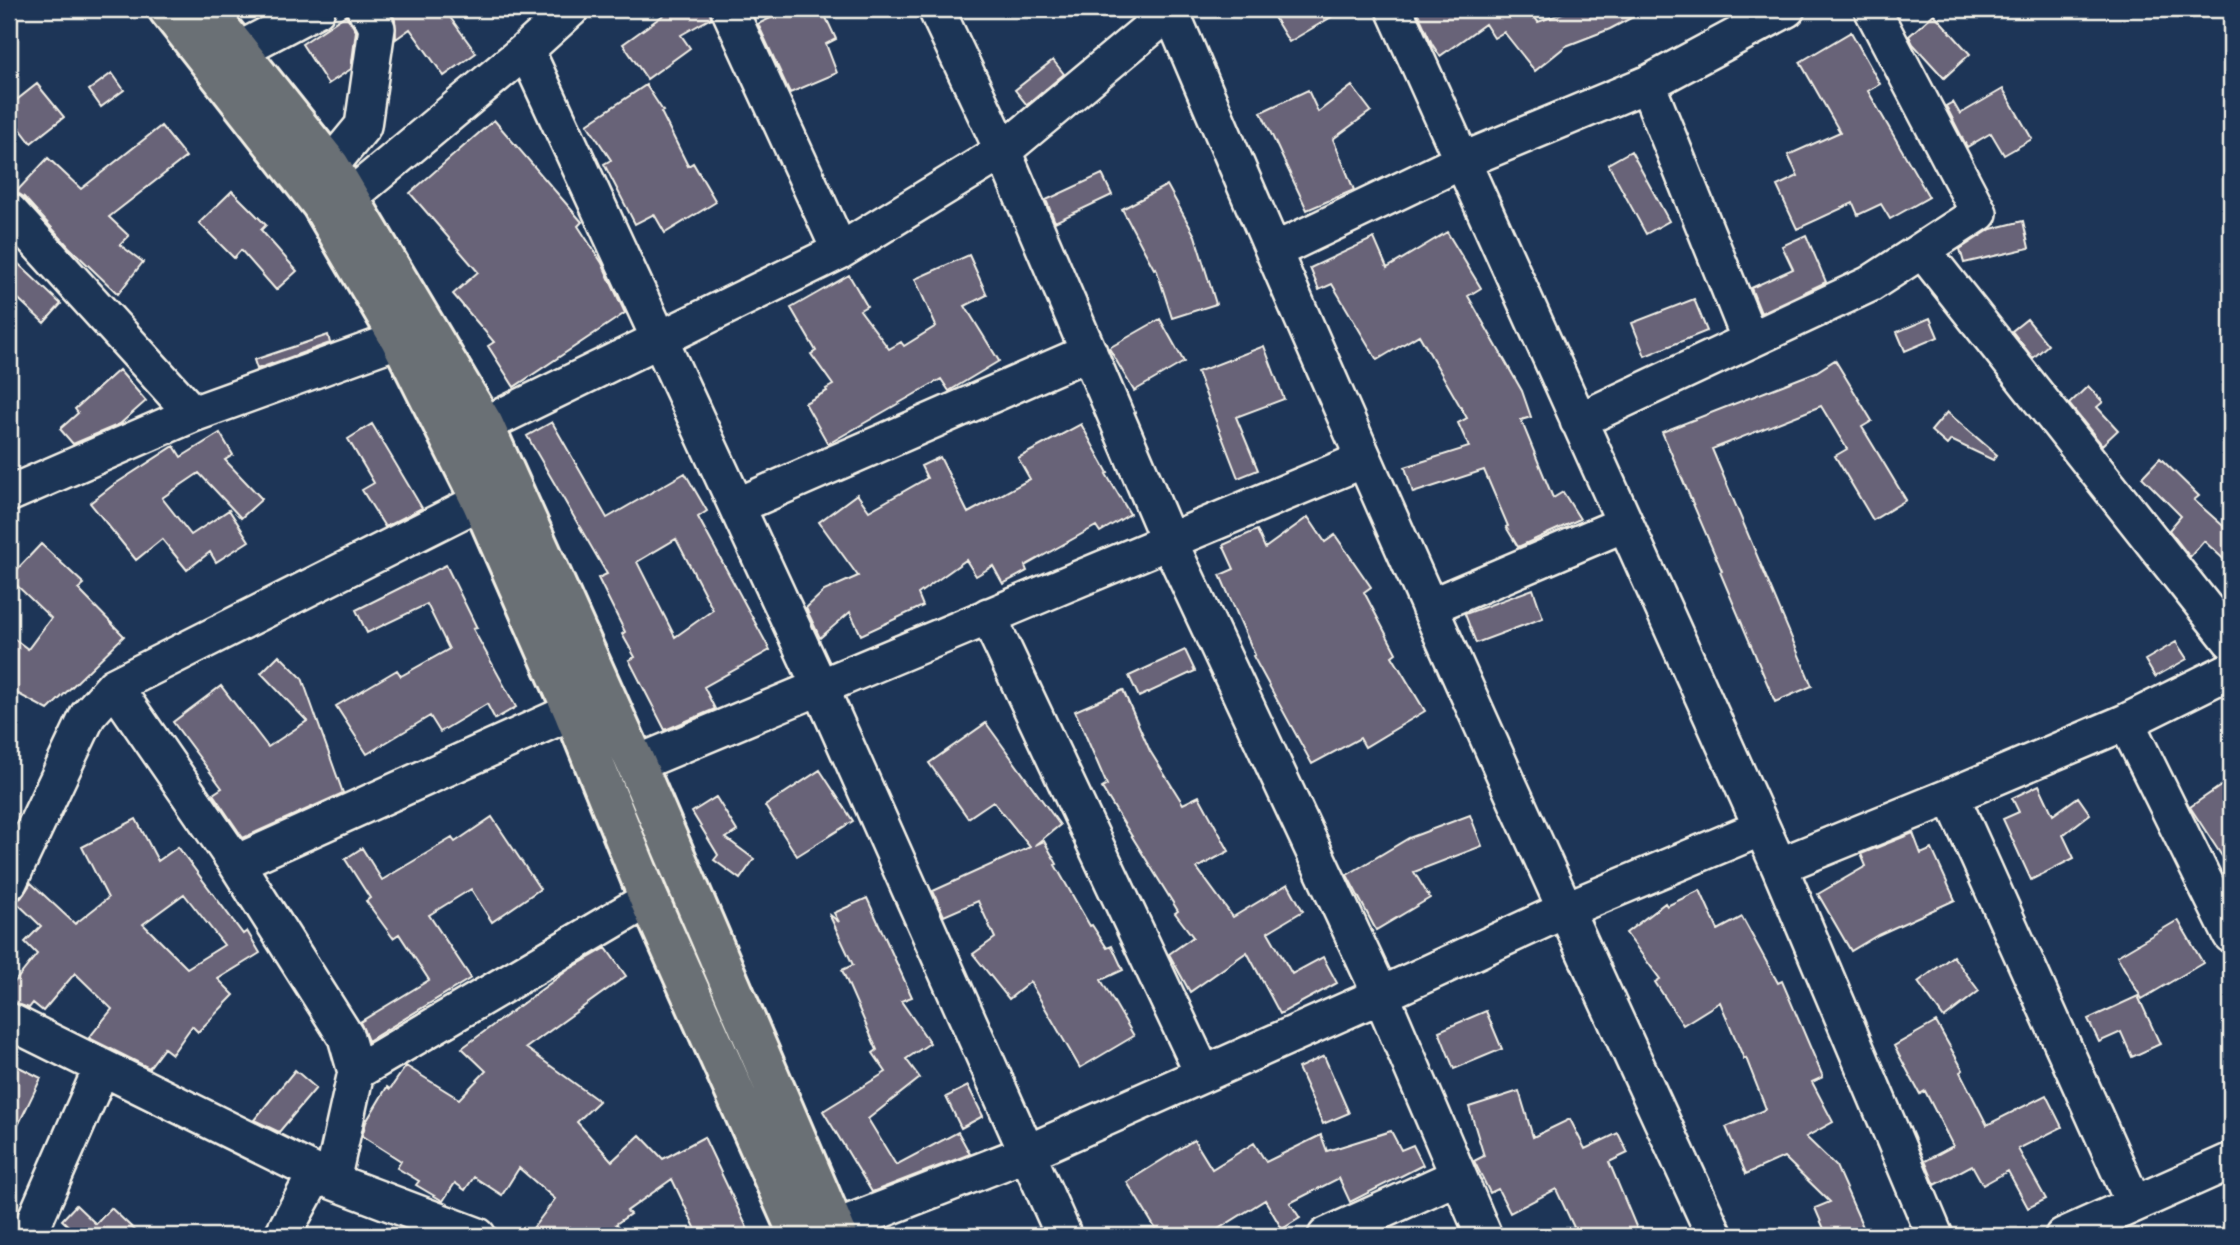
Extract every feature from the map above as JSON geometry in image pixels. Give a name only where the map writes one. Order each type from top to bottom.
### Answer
[{"type":"main road","points":[[168,9],[321,204],[400,339],[481,501],[573,711],[649,899],[824,1234]]},
{"type":"main road","points":[[205,9],[330,166],[484,425],[636,764],[824,1234]]},
{"type":"street","points":[[239,50],[317,9]]},
{"type":"street","points":[[330,166],[363,126],[377,28],[365,9]]},
{"type":"street","points":[[350,197],[571,9]]},
{"type":"street","points":[[729,9],[840,251]]},
{"type":"street","points":[[936,9],[1003,151],[1169,541],[1381,995],[1484,1236]]},
{"type":"street","points":[[1394,9],[1779,866],[1935,1236]]},
{"type":"street","points":[[1274,251],[1462,161],[1647,85],[1787,9]]},
{"type":"street","points":[[1578,421],[1870,284],[1979,212],[1872,9]]},
{"type":"street","points":[[484,425],[840,251],[1003,151],[1171,10],[1363,460],[1564,910],[1715,1236]]},
{"type":"street","points":[[526,50],[820,687],[1064,1236]]},
{"type":"street","points":[[1647,85],[1750,340]]},
{"type":"street","points":[[9,211],[193,414]]},
{"type":"street","points":[[1922,250],[2231,641]]},
{"type":"street","points":[[9,494],[193,414],[400,339]]},
{"type":"street","points":[[737,506],[1089,352]]},
{"type":"street","points":[[636,764],[1363,460]]},
{"type":"street","points":[[9,882],[88,715],[114,686],[481,501]]},
{"type":"street","points":[[1429,607],[1624,524]]},
{"type":"street","points":[[988,616],[1203,1074]]},
{"type":"street","points":[[1779,866],[2126,722],[2231,670]]},
{"type":"street","points":[[114,686],[236,863],[346,1037],[356,1072],[324,1177],[282,1236]]},
{"type":"street","points":[[236,863],[573,711]]},
{"type":"street","points":[[2126,722],[2231,935]]},
{"type":"street","points":[[1951,796],[2134,1204]]},
{"type":"street","points":[[824,1234],[1027,1153],[1564,910],[1762,828]]},
{"type":"street","points":[[356,1072],[649,899]]},
{"type":"street","points":[[9,1021],[324,1177],[478,1236]]},
{"type":"street","points":[[28,1236],[102,1067]]},
{"type":"street","points":[[2063,1236],[2231,1161]]},
{"type":"street","points":[[1326,1236],[1458,1176]]},
{"type":"building","points":[[390,9],[444,9],[476,53],[444,76],[410,29],[396,39],[395,20]]},
{"type":"building","points":[[672,9],[709,9],[711,18],[681,35],[690,48],[647,79],[623,44]]},
{"type":"building","points":[[789,9],[822,9],[836,39],[826,44],[837,73],[790,93],[758,24]]},
{"type":"building","points":[[1269,9],[1345,9],[1289,42]]},
{"type":"building","points":[[1416,9],[1539,9],[1532,13],[1538,22],[1574,9],[1648,9],[1610,29],[1566,46],[1535,71],[1504,32],[1494,38],[1485,24],[1440,56]]},
{"type":"building","points":[[1934,14],[1970,54],[1944,78],[1909,36]]},
{"type":"building","points":[[346,15],[356,31],[351,69],[328,84],[302,44]]},
{"type":"building","points":[[1851,32],[1880,84],[1868,91],[1929,197],[1890,219],[1881,204],[1858,215],[1853,203],[1797,229],[1777,186],[1798,176],[1788,155],[1840,132],[1800,62]]},
{"type":"building","points":[[1053,60],[1064,74],[1027,105],[1015,90]]},
{"type":"building","points":[[112,73],[124,90],[101,107],[89,90]]},
{"type":"building","points":[[37,84],[64,117],[31,143],[9,114],[9,106]]},
{"type":"building","points":[[646,85],[663,111],[661,112],[688,166],[693,163],[716,202],[665,233],[654,214],[635,224],[604,164],[611,160],[587,124]]},
{"type":"building","points":[[1352,86],[1371,111],[1333,139],[1354,190],[1307,210],[1261,112],[1308,90],[1318,112]]},
{"type":"building","points":[[2003,89],[2032,139],[2004,155],[1991,133],[1967,147],[1946,106],[1953,102],[1960,114]]},
{"type":"building","points":[[494,120],[582,222],[578,226],[602,263],[625,313],[514,387],[488,346],[494,342],[453,294],[478,272],[410,193]]},
{"type":"building","points":[[161,126],[186,157],[109,217],[129,236],[120,245],[143,262],[118,294],[69,247],[24,197],[16,192],[48,158],[81,189]]},
{"type":"building","points":[[1631,151],[1669,221],[1646,234],[1608,164]]},
{"type":"building","points":[[1102,174],[1112,195],[1055,222],[1046,200]]},
{"type":"building","points":[[1167,185],[1195,236],[1216,304],[1172,318],[1156,268],[1154,269],[1122,209]]},
{"type":"building","points":[[232,191],[266,225],[261,230],[297,271],[276,290],[241,250],[234,258],[199,223]]},
{"type":"building","points":[[2023,221],[2029,248],[1964,263],[1960,249],[1991,229]]},
{"type":"building","points":[[1447,232],[1481,288],[1468,296],[1522,391],[1531,417],[1521,420],[1553,498],[1563,492],[1580,519],[1518,547],[1506,527],[1508,526],[1484,470],[1413,493],[1405,467],[1469,447],[1458,423],[1467,418],[1419,335],[1377,360],[1332,284],[1319,290],[1310,268],[1374,238],[1387,268]]},
{"type":"building","points":[[1806,235],[1826,282],[1761,313],[1751,288],[1793,269],[1782,246]]},
{"type":"building","points":[[9,255],[61,304],[44,323],[9,290]]},
{"type":"building","points":[[969,255],[987,295],[965,306],[999,361],[949,391],[941,379],[828,444],[805,403],[833,385],[811,354],[816,351],[791,308],[849,275],[867,306],[860,310],[889,349],[901,342],[904,346],[936,326],[915,279]]},
{"type":"building","points":[[1694,299],[1707,331],[1645,356],[1632,323]]},
{"type":"building","points":[[1930,318],[1938,337],[1905,351],[1897,332]]},
{"type":"building","points":[[1160,319],[1184,362],[1134,391],[1109,348]]},
{"type":"building","points":[[2027,319],[2048,345],[2033,358],[2012,331]]},
{"type":"building","points":[[328,335],[330,343],[257,369],[254,360]]},
{"type":"building","points":[[1264,346],[1284,399],[1236,417],[1258,470],[1238,478],[1197,372]]},
{"type":"building","points":[[1835,360],[1872,421],[1862,427],[1906,500],[1873,520],[1835,456],[1847,449],[1821,406],[1712,449],[1812,686],[1775,702],[1662,432],[1816,372]]},
{"type":"building","points":[[119,370],[146,401],[120,424],[73,444],[60,429],[78,413],[75,409]]},
{"type":"building","points":[[2088,386],[2103,402],[2097,407],[2118,430],[2102,445],[2069,404]]},
{"type":"building","points":[[1947,412],[1997,455],[1993,460],[1951,440],[1947,445],[1931,431]]},
{"type":"building","points":[[552,422],[607,518],[685,473],[707,511],[698,517],[770,650],[704,687],[715,709],[665,730],[629,660],[635,657],[598,578],[607,574],[527,436]],"holes":[[[676,539],[713,610],[675,637],[637,562]]]},
{"type":"building","points":[[372,424],[422,508],[385,527],[362,490],[374,483],[348,439]]},
{"type":"building","points":[[1081,424],[1130,514],[1100,532],[1096,526],[1025,566],[1027,571],[1003,584],[993,566],[976,576],[966,560],[918,594],[923,606],[861,635],[850,612],[820,638],[806,608],[824,591],[858,576],[819,522],[857,494],[869,511],[927,478],[921,466],[940,457],[968,513],[1030,479],[1018,458]]},
{"type":"building","points":[[220,433],[233,455],[225,460],[262,499],[241,518],[199,473],[162,498],[191,535],[229,510],[249,541],[216,562],[210,552],[187,570],[162,539],[136,560],[90,503],[174,446],[181,457]]},
{"type":"building","points":[[2160,458],[2199,496],[2194,500],[2231,533],[2231,566],[2204,541],[2190,557],[2169,530],[2181,516],[2142,477]]},
{"type":"building","points":[[1308,517],[1325,542],[1335,535],[1371,587],[1364,592],[1396,653],[1392,656],[1425,711],[1365,747],[1360,738],[1312,764],[1253,656],[1255,655],[1220,575],[1234,569],[1223,545],[1257,530],[1265,548]]},
{"type":"building","points":[[41,544],[84,584],[78,589],[124,636],[48,710],[9,689],[9,635],[28,649],[51,618],[9,578]]},
{"type":"building","points":[[446,565],[477,628],[473,629],[516,707],[495,719],[487,704],[440,732],[430,716],[367,754],[336,706],[397,670],[401,676],[449,649],[427,604],[367,633],[356,610]]},
{"type":"building","points":[[1533,589],[1543,618],[1476,643],[1465,614]]},
{"type":"building","points":[[2176,642],[2187,659],[2155,677],[2145,660]]},
{"type":"building","points":[[1185,650],[1195,671],[1139,697],[1129,676]]},
{"type":"building","points":[[279,655],[302,678],[343,793],[243,838],[213,794],[222,788],[173,722],[221,686],[268,747],[307,721],[261,673]]},
{"type":"building","points":[[1123,690],[1150,751],[1183,804],[1199,796],[1229,851],[1197,868],[1233,917],[1288,884],[1303,911],[1268,932],[1292,974],[1323,957],[1337,983],[1280,1014],[1247,952],[1190,992],[1169,954],[1193,937],[1175,913],[1178,911],[1102,788],[1107,785],[1075,711]]},
{"type":"building","points":[[986,723],[1060,825],[1035,845],[1044,841],[1090,926],[1092,925],[1107,948],[1112,946],[1123,970],[1101,980],[1134,1036],[1080,1068],[1030,982],[1009,999],[973,954],[995,938],[978,901],[944,916],[933,891],[1030,847],[993,801],[968,818],[929,763]]},
{"type":"building","points":[[820,770],[853,821],[797,856],[765,806]]},
{"type":"building","points":[[2231,779],[2231,870],[2190,807]]},
{"type":"building","points":[[2039,785],[2053,815],[2078,797],[2090,814],[2063,835],[2074,858],[2031,880],[2003,819],[2019,812],[2012,798]]},
{"type":"building","points":[[716,797],[737,831],[726,838],[754,859],[740,879],[714,860],[718,855],[692,812]]},
{"type":"building","points":[[1470,815],[1482,846],[1414,872],[1430,898],[1376,930],[1347,875],[1409,838]]},
{"type":"building","points":[[492,817],[540,889],[492,922],[471,889],[429,915],[471,978],[368,1041],[360,1022],[429,980],[399,934],[393,938],[366,901],[370,898],[345,859],[362,848],[382,880],[452,838],[455,842]]},
{"type":"building","points":[[136,819],[158,861],[178,847],[243,934],[247,931],[260,953],[218,979],[234,995],[198,1032],[192,1026],[172,1054],[164,1048],[149,1068],[89,1038],[112,1009],[75,973],[43,1011],[33,1003],[29,1008],[9,1001],[9,989],[37,954],[25,942],[41,926],[15,901],[21,898],[31,883],[75,924],[108,898],[82,847]],"holes":[[[184,894],[224,945],[187,968],[143,924]]]},
{"type":"building","points":[[1913,833],[1921,854],[1932,849],[1955,900],[1878,935],[1851,951],[1818,894],[1866,866],[1861,854]]},
{"type":"building","points":[[1700,890],[1718,930],[1742,917],[1778,983],[1782,981],[1823,1077],[1812,1082],[1833,1122],[1806,1137],[1836,1166],[1867,1236],[1860,1230],[1846,1236],[1827,1236],[1815,1208],[1830,1202],[1784,1157],[1746,1174],[1726,1127],[1766,1109],[1720,1002],[1683,1025],[1655,982],[1660,979],[1626,933],[1665,903],[1667,906]]},
{"type":"building","points":[[867,898],[912,997],[901,1001],[930,1043],[906,1059],[920,1078],[868,1119],[896,1165],[958,1132],[970,1154],[872,1192],[823,1111],[886,1072],[873,1053],[877,1050],[842,970],[853,965],[829,914],[839,922],[834,913]]},
{"type":"building","points":[[2178,920],[2203,963],[2142,999],[2117,956]]},
{"type":"building","points":[[606,948],[626,976],[526,1048],[599,1101],[577,1122],[612,1161],[640,1135],[663,1159],[704,1137],[751,1236],[699,1236],[672,1179],[627,1211],[630,1214],[616,1224],[632,1236],[527,1236],[555,1199],[519,1168],[502,1195],[474,1177],[465,1190],[455,1183],[443,1201],[416,1185],[419,1181],[397,1168],[401,1161],[362,1136],[366,1122],[387,1087],[390,1089],[406,1066],[459,1099],[486,1071],[462,1048],[568,970]]},
{"type":"building","points":[[1953,956],[1979,991],[1944,1018],[1918,982]]},
{"type":"building","points":[[2138,996],[2160,1044],[2132,1057],[2121,1032],[2099,1042],[2088,1019]]},
{"type":"building","points":[[1486,1011],[1502,1049],[1454,1069],[1439,1031]]},
{"type":"building","points":[[1936,1022],[1963,1070],[1960,1072],[1987,1125],[2046,1095],[2062,1127],[2018,1149],[2046,1199],[2028,1208],[2008,1171],[1983,1185],[1972,1165],[1935,1185],[1925,1161],[1953,1146],[1925,1091],[1920,1094],[1894,1046]]},
{"type":"building","points":[[1324,1056],[1349,1113],[1323,1124],[1298,1068]]},
{"type":"building","points":[[9,1062],[41,1078],[9,1144]]},
{"type":"building","points":[[295,1070],[316,1088],[279,1132],[254,1120]]},
{"type":"building","points":[[968,1086],[983,1116],[961,1128],[946,1097]]},
{"type":"building","points":[[1519,1091],[1533,1137],[1570,1119],[1585,1149],[1618,1133],[1628,1153],[1609,1162],[1640,1236],[1578,1236],[1556,1189],[1510,1213],[1498,1189],[1490,1193],[1474,1161],[1484,1156],[1469,1107]]},
{"type":"building","points":[[1391,1131],[1401,1150],[1413,1145],[1423,1165],[1350,1202],[1339,1178],[1290,1203],[1300,1218],[1282,1229],[1265,1200],[1207,1236],[1160,1236],[1127,1182],[1194,1140],[1212,1169],[1254,1143],[1266,1162],[1321,1135],[1327,1151]]},
{"type":"building","points":[[76,1205],[96,1224],[111,1208],[141,1236],[79,1236],[62,1220]]}]
